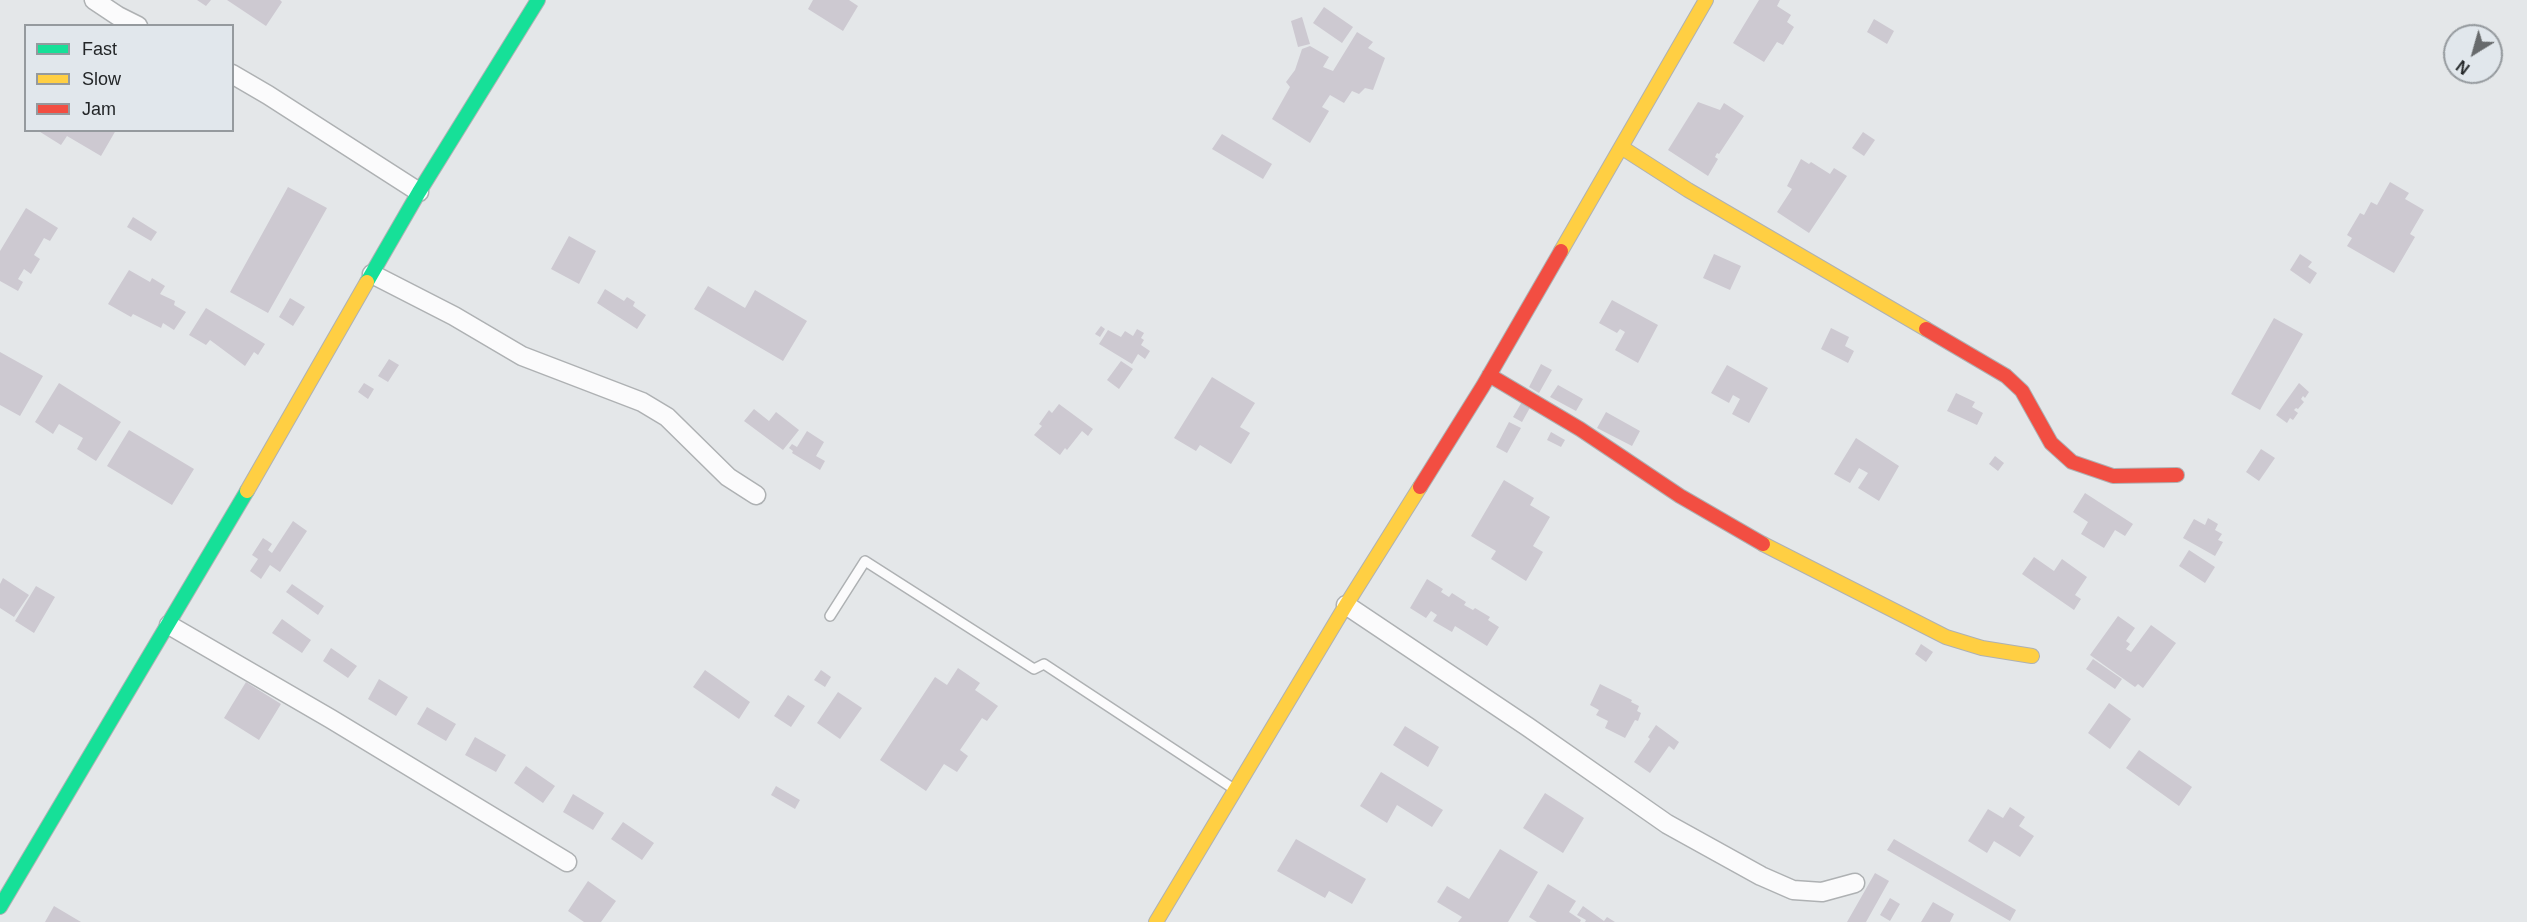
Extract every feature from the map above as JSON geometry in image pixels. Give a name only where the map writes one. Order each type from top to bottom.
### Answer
[{"type":"street","points":[[94,0],[134,24]]},
{"type":"street","points":[[0,907],[169,625],[419,192],[538,0]]},
{"type":"street","points":[[1156,922],[1489,375],[1706,0]]},
{"type":"street","points":[[234,75],[419,192]]},
{"type":"street","points":[[1621,147],[1688,190],[2006,376],[2022,391],[2051,443],[2072,462],[2113,476],[2177,475]]},
{"type":"street","points":[[372,274],[454,316],[522,356],[642,402],[667,417],[728,477],[756,495]]},
{"type":"street","points":[[1489,375],[1580,429],[1680,496],[1782,555],[1946,637],[1982,648],[2032,656]]},
{"type":"street","points":[[1347,605],[1667,824],[1761,876],[1794,890],[1822,892],[1855,883]]},
{"type":"street","points":[[169,625],[331,719],[567,862]]},
{"type":"lane","points":[[830,616],[865,561],[1034,669],[1044,664],[1236,791]]},
{"type":"building","points":[[197,0],[211,0],[206,6]]},
{"type":"building","points":[[227,0],[280,0],[282,2],[266,26]]},
{"type":"building","points":[[813,0],[849,0],[858,6],[843,31],[808,9]]},
{"type":"building","points":[[1759,0],[1780,0],[1777,6],[1791,15],[1787,22],[1794,27],[1783,45],[1777,42],[1764,62],[1733,43]]},
{"type":"building","points":[[1324,7],[1353,27],[1342,43],[1313,23]]},
{"type":"building","points":[[1302,17],[1310,44],[1298,47],[1291,21]]},
{"type":"building","points":[[1874,19],[1894,31],[1887,44],[1867,32]]},
{"type":"building","points":[[1357,32],[1373,42],[1368,48],[1385,58],[1373,90],[1365,88],[1359,94],[1352,91],[1344,103],[1330,95],[1322,107],[1329,111],[1310,143],[1272,119],[1290,87],[1286,82],[1295,70],[1302,49],[1310,46],[1329,57],[1323,67],[1333,71]]},
{"type":"building","points":[[1698,102],[1720,110],[1724,103],[1744,116],[1719,154],[1717,153],[1715,157],[1718,159],[1708,176],[1668,150]]},
{"type":"building","points":[[40,132],[115,132],[101,156],[67,136],[61,145]]},
{"type":"building","points":[[1863,132],[1875,140],[1864,156],[1852,148]]},
{"type":"building","points":[[1222,134],[1272,164],[1263,179],[1212,149]]},
{"type":"building","points":[[1801,159],[1809,164],[1811,162],[1830,174],[1834,168],[1847,176],[1809,233],[1777,212],[1792,189],[1787,186]]},
{"type":"building","points":[[2390,182],[2409,193],[2405,199],[2424,210],[2410,234],[2415,237],[2394,273],[2347,246],[2352,238],[2347,235],[2360,213],[2364,215],[2371,202],[2377,205]]},
{"type":"building","points":[[288,187],[327,208],[268,313],[230,292]]},
{"type":"building","points":[[26,208],[58,228],[50,241],[44,238],[34,255],[40,259],[31,274],[24,269],[18,279],[23,282],[18,291],[0,281],[0,251]]},
{"type":"building","points":[[133,217],[157,232],[151,241],[127,227]]},
{"type":"building","points":[[569,236],[596,251],[579,284],[551,269]]},
{"type":"building","points":[[1714,254],[1741,266],[1730,290],[1703,278]]},
{"type":"building","points":[[2300,254],[2312,262],[2308,267],[2317,273],[2310,284],[2290,270]]},
{"type":"building","points":[[129,270],[150,282],[152,278],[165,286],[160,294],[175,301],[174,305],[186,312],[174,330],[163,323],[161,328],[133,314],[131,317],[108,304]]},
{"type":"building","points":[[708,286],[745,308],[755,290],[807,321],[783,361],[694,309]]},
{"type":"building","points":[[605,289],[624,301],[627,297],[635,302],[633,306],[646,315],[637,329],[597,303]]},
{"type":"building","points":[[290,298],[305,307],[293,326],[279,317]]},
{"type":"building","points":[[1612,300],[1658,325],[1638,363],[1615,350],[1625,332],[1620,329],[1617,333],[1599,323]]},
{"type":"building","points":[[206,308],[265,344],[258,355],[254,352],[245,366],[210,340],[206,345],[189,335]]},
{"type":"building","points":[[2274,318],[2303,334],[2260,410],[2231,394]]},
{"type":"building","points":[[1101,326],[1105,329],[1100,337],[1095,334]]},
{"type":"building","points":[[1831,328],[1849,337],[1845,346],[1854,351],[1848,363],[1821,349]]},
{"type":"building","points":[[1137,329],[1144,333],[1141,345],[1150,351],[1145,359],[1138,354],[1132,364],[1099,344],[1108,330],[1121,337],[1125,331],[1133,336]]},
{"type":"building","points":[[0,352],[43,376],[20,416],[0,405]]},
{"type":"building","points":[[389,359],[399,365],[388,382],[378,376]]},
{"type":"building","points":[[1121,361],[1133,369],[1119,389],[1107,380]]},
{"type":"building","points":[[1541,364],[1552,370],[1539,393],[1529,387]]},
{"type":"building","points":[[1727,365],[1768,388],[1749,423],[1732,414],[1740,399],[1733,395],[1729,403],[1711,393]]},
{"type":"building","points":[[1212,377],[1255,403],[1240,427],[1250,433],[1231,464],[1200,445],[1196,451],[1174,438]]},
{"type":"building","points":[[59,383],[121,422],[96,461],[77,449],[83,438],[59,424],[53,434],[35,422]]},
{"type":"building","points":[[364,383],[374,389],[368,399],[358,392]]},
{"type":"building","points":[[2299,383],[2309,392],[2305,398],[2303,396],[2301,399],[2304,402],[2294,410],[2298,413],[2293,420],[2290,418],[2287,423],[2276,415]]},
{"type":"building","points":[[1558,385],[1583,399],[1576,411],[1550,397]]},
{"type":"building","points":[[1956,393],[1975,402],[1972,407],[1983,413],[1977,425],[1947,411]]},
{"type":"building","points":[[1523,400],[1532,404],[1522,422],[1513,417]]},
{"type":"building","points":[[1059,404],[1093,429],[1088,436],[1082,431],[1060,455],[1034,435],[1042,426],[1039,424],[1049,410],[1052,413]]},
{"type":"building","points":[[754,409],[769,421],[776,412],[799,430],[783,450],[744,421]]},
{"type":"building","points":[[1606,412],[1640,431],[1632,446],[1597,428]]},
{"type":"building","points":[[1509,422],[1521,428],[1507,453],[1496,447]]},
{"type":"building","points":[[129,430],[194,469],[172,505],[107,466]]},
{"type":"building","points":[[807,431],[824,442],[816,456],[825,461],[820,470],[792,453],[793,451],[789,448],[792,444],[797,447]]},
{"type":"building","points":[[1551,432],[1565,440],[1561,447],[1547,440]]},
{"type":"building","points":[[1856,438],[1899,466],[1879,501],[1858,488],[1868,473],[1859,468],[1850,483],[1834,474]]},
{"type":"building","points":[[2261,449],[2275,458],[2259,481],[2246,472]]},
{"type":"building","points":[[1995,456],[2004,463],[1998,471],[1989,464]]},
{"type":"building","points":[[1504,480],[1534,498],[1530,505],[1550,517],[1533,546],[1543,552],[1526,581],[1491,559],[1496,551],[1471,536]]},
{"type":"building","points":[[2085,493],[2133,524],[2125,536],[2115,530],[2104,548],[2081,534],[2088,522],[2073,512]]},
{"type":"building","points":[[2208,518],[2218,524],[2215,530],[2222,534],[2218,540],[2223,542],[2215,556],[2183,538],[2194,519],[2205,525]]},
{"type":"building","points":[[293,521],[307,531],[280,572],[270,565],[261,579],[250,571],[258,559],[252,555],[263,538],[272,544],[268,550],[272,553]]},
{"type":"building","points":[[2189,550],[2215,567],[2205,583],[2179,566]]},
{"type":"building","points":[[2034,557],[2054,571],[2062,559],[2087,577],[2075,595],[2081,599],[2074,610],[2022,574]]},
{"type":"building","points":[[3,578],[29,595],[14,617],[0,608],[0,584]]},
{"type":"building","points":[[1427,579],[1443,589],[1441,592],[1449,597],[1452,593],[1466,602],[1464,605],[1473,610],[1475,608],[1490,617],[1488,620],[1499,627],[1487,646],[1455,626],[1452,632],[1433,621],[1437,615],[1431,611],[1426,618],[1410,608]]},
{"type":"building","points":[[292,584],[324,606],[318,615],[286,592]]},
{"type":"building","points":[[36,586],[55,597],[34,633],[15,621]]},
{"type":"building","points":[[2118,616],[2135,628],[2126,641],[2130,644],[2126,649],[2131,652],[2151,625],[2176,643],[2143,688],[2138,684],[2135,687],[2090,655]]},
{"type":"building","points":[[282,619],[311,640],[302,653],[272,633]]},
{"type":"building","points":[[1921,644],[1933,652],[1926,662],[1915,654]]},
{"type":"building","points":[[331,648],[357,666],[348,678],[323,661]]},
{"type":"building","points":[[2093,659],[2122,679],[2115,689],[2086,669]]},
{"type":"building","points":[[958,668],[980,683],[975,690],[998,706],[987,721],[982,718],[960,750],[968,756],[957,772],[944,764],[926,791],[880,760],[935,677],[947,685]]},
{"type":"building","points":[[705,670],[750,702],[739,719],[693,687]]},
{"type":"building","points":[[821,670],[831,677],[825,687],[814,680]]},
{"type":"building","points":[[379,679],[408,697],[396,716],[368,699]]},
{"type":"building","points":[[246,682],[281,704],[259,740],[224,718]]},
{"type":"building","points":[[1600,684],[1639,706],[1637,711],[1641,713],[1638,721],[1635,720],[1625,738],[1605,728],[1608,721],[1596,715],[1599,710],[1590,705]]},
{"type":"building","points":[[838,692],[862,708],[840,739],[817,723]]},
{"type":"building","points":[[788,695],[805,706],[791,727],[774,716]]},
{"type":"building","points":[[2109,703],[2131,719],[2110,749],[2088,733]]},
{"type":"building","points":[[427,707],[456,724],[446,741],[417,724]]},
{"type":"building","points":[[1656,725],[1679,742],[1674,750],[1669,746],[1650,773],[1634,762],[1650,739],[1648,737]]},
{"type":"building","points":[[1405,726],[1439,747],[1428,767],[1393,745]]},
{"type":"building","points":[[475,737],[506,755],[496,772],[465,755]]},
{"type":"building","points":[[2139,750],[2192,787],[2179,806],[2126,768]]},
{"type":"building","points":[[526,766],[555,786],[543,803],[514,783]]},
{"type":"building","points":[[1381,772],[1443,810],[1432,827],[1397,805],[1387,823],[1360,806]]},
{"type":"building","points":[[776,786],[800,800],[795,809],[771,795]]},
{"type":"building","points":[[1545,793],[1584,818],[1563,853],[1523,828]]},
{"type":"building","points":[[573,794],[604,813],[593,830],[563,812]]},
{"type":"building","points":[[2010,807],[2025,817],[2019,826],[2034,836],[2020,857],[1994,841],[1987,853],[1968,841],[1988,809],[2003,818]]},
{"type":"building","points":[[623,822],[654,843],[642,860],[611,839]]},
{"type":"building","points":[[1296,839],[1366,879],[1352,904],[1329,891],[1325,898],[1277,871]]},
{"type":"building","points":[[1894,839],[2016,910],[2010,921],[1887,850]]},
{"type":"building","points":[[1500,849],[1538,872],[1508,922],[1458,922],[1462,917],[1437,902],[1447,886],[1469,899]]},
{"type":"building","points":[[1875,873],[1889,881],[1866,922],[1847,922]]},
{"type":"building","points":[[588,881],[616,901],[601,922],[584,922],[568,911]]},
{"type":"building","points":[[1548,884],[1576,901],[1569,912],[1581,920],[1580,922],[1537,922],[1529,917]]},
{"type":"building","points":[[1890,898],[1900,904],[1890,921],[1880,915]]},
{"type":"building","points":[[1933,902],[1954,914],[1950,922],[1921,922]]},
{"type":"building","points":[[54,906],[81,922],[45,922]]},
{"type":"building","points":[[1583,906],[1604,921],[1607,917],[1615,922],[1585,922],[1586,920],[1577,915]]},
{"type":"traffic: fast","points":[[367,282],[419,192],[538,0]]},
{"type":"traffic: fast","points":[[0,907],[247,491]]},
{"type":"traffic: slow","points":[[1561,251],[1706,0]]},
{"type":"traffic: slow","points":[[1621,147],[1688,190],[1926,329]]},
{"type":"traffic: slow","points":[[247,491],[367,282]]},
{"type":"traffic: slow","points":[[1156,922],[1346,605],[1420,487]]},
{"type":"traffic: slow","points":[[1763,544],[1946,637],[1982,648],[2032,656]]},
{"type":"traffic: jam","points":[[1420,487],[1483,386],[1561,251]]},
{"type":"traffic: jam","points":[[1926,329],[2006,376],[2022,391],[2051,443],[2072,462],[2113,476],[2177,475]]},
{"type":"traffic: jam","points":[[1489,375],[1580,429],[1680,496],[1763,544]]}]
